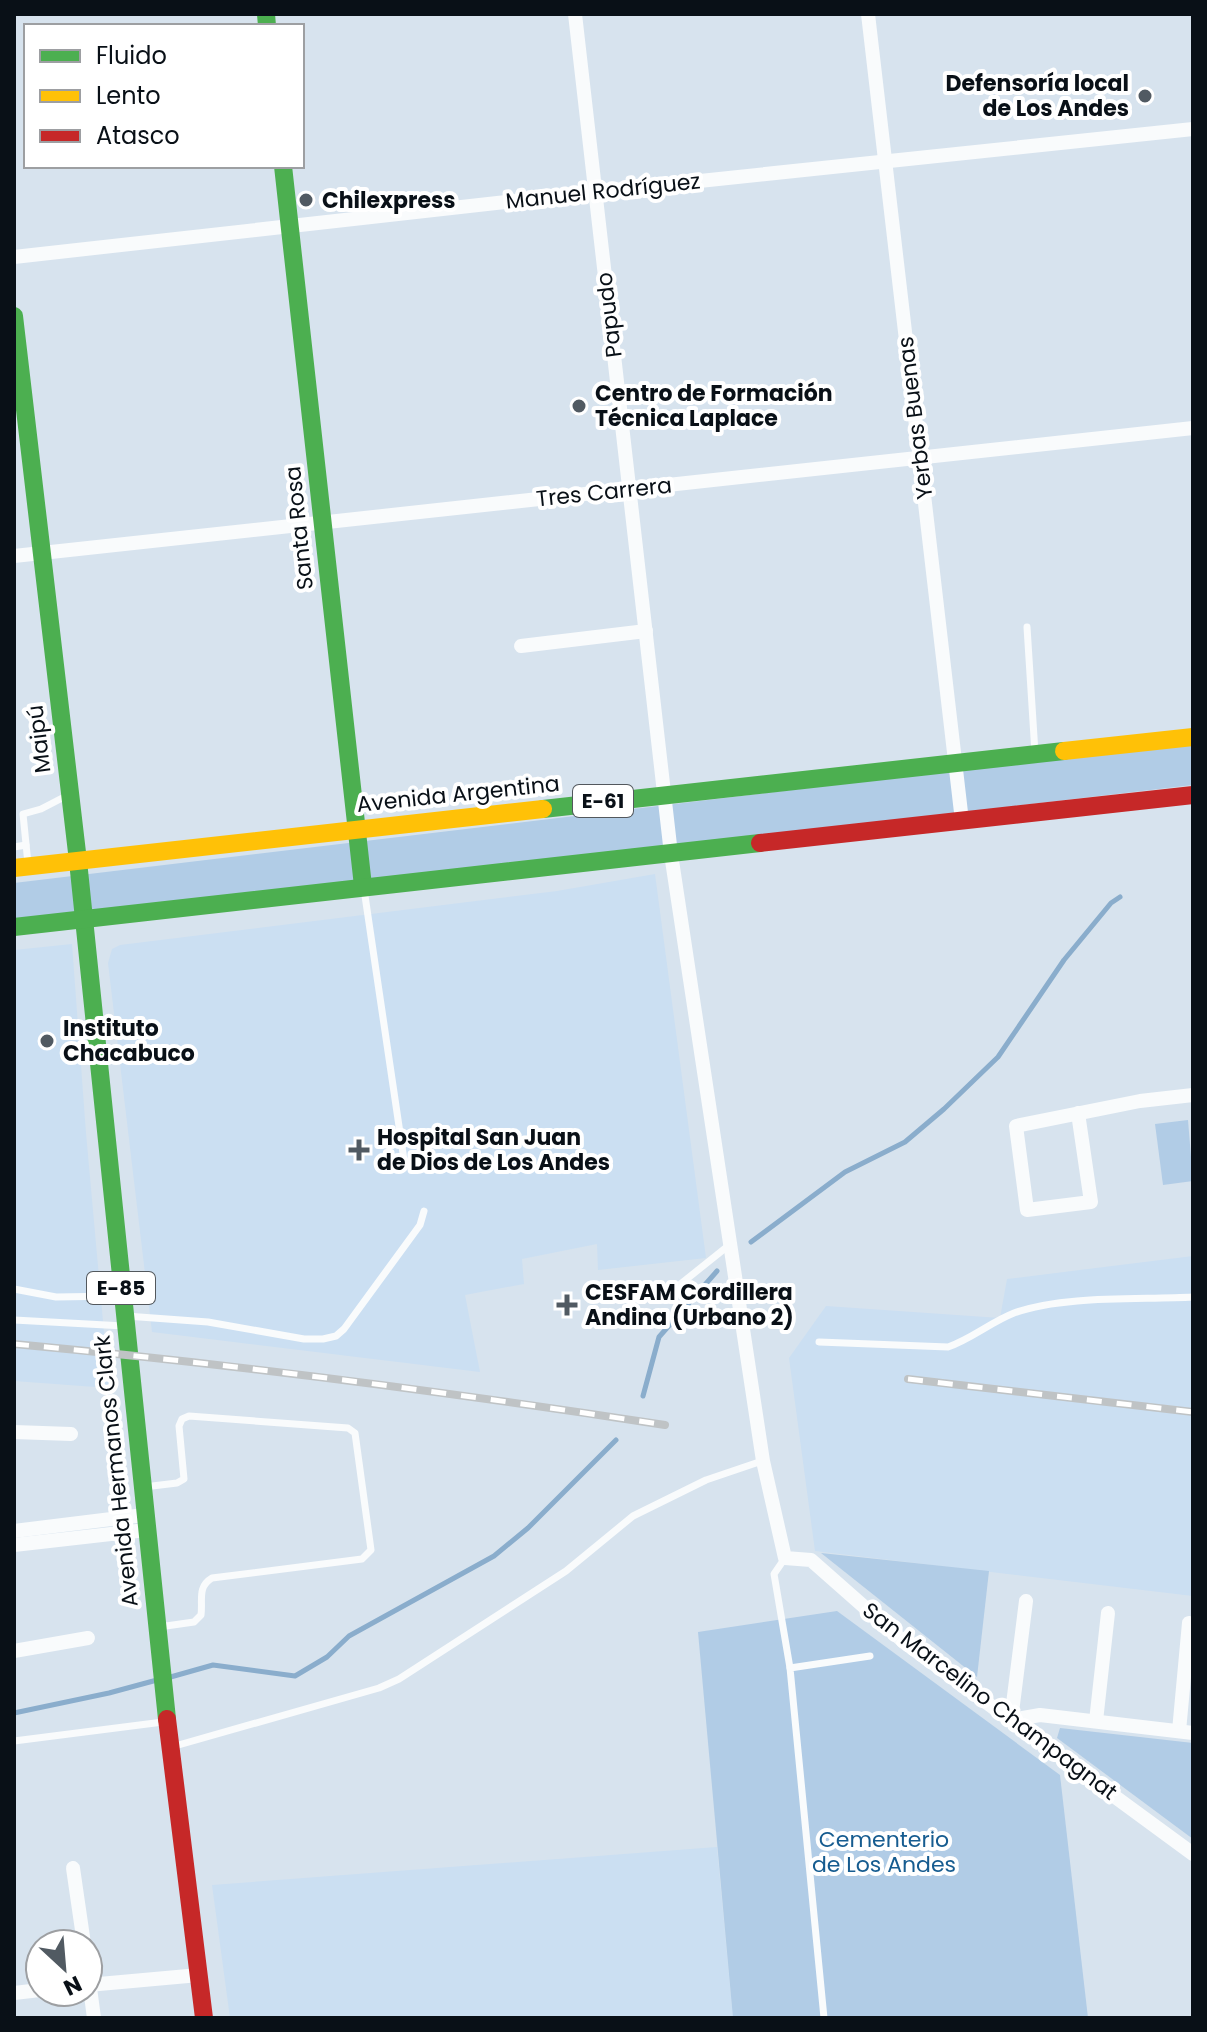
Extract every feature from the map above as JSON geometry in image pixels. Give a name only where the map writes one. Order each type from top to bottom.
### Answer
[{"type":"main road","name":"Santa Rosa","points":[[283,168],[363,886]]},
{"type":"main road","name":"Maipú","points":[[14,316],[84,919]]},
{"type":"main road","name":"Avenida Argentina","points":[[21,867],[1193,737]]},
{"type":"main road","points":[[14,927],[1193,795]]},
{"type":"main road","name":"Avenida Hermanos Clark","points":[[84,919],[165,1715],[204,2018]]},
{"type":"street","name":"Papudo","points":[[575,14],[671,854],[763,1461],[785,1558]]},
{"type":"street","name":"Yerbas Buenas","points":[[868,14],[962,821]]},
{"type":"street","name":"Manuel Rodríguez","points":[[14,257],[885,160],[1193,129]]},
{"type":"street","name":"Tres Carrera","points":[[14,556],[1193,428]]},
{"type":"street","points":[[521,646],[646,631]]},
{"type":"street","points":[[1078,1113],[1091,1202],[1027,1210],[1016,1126],[1078,1113],[1140,1101],[1193,1095]]},
{"type":"street","points":[[14,1432],[71,1434]]},
{"type":"street","points":[[14,1531],[145,1522]]},
{"type":"street","points":[[14,1545],[145,1522]]},
{"type":"street","name":"San Marcelino Champagnat","points":[[785,1558],[811,1560],[904,1642],[1193,1854]]},
{"type":"street","points":[[1026,1601],[1011,1720],[1040,1715],[1186,1732],[1189,1623]]},
{"type":"street","points":[[1096,1721],[1108,1613]]},
{"type":"street","points":[[14,1651],[88,1638]]},
{"type":"street","points":[[73,1868],[82,1928]]},
{"type":"street","points":[[104,1980],[199,1975]]},
{"type":"lane","points":[[1027,627],[1035,755]]},
{"type":"lane","points":[[14,809],[23,814],[41,809],[70,794]]},
{"type":"lane","points":[[21,867],[26,845],[23,814]]},
{"type":"lane","points":[[14,847],[26,845]]},
{"type":"lane","points":[[363,886],[404,1160]]},
{"type":"lane","points":[[14,1320],[208,1322],[304,1339],[336,1336],[420,1225],[424,1211]]},
{"type":"lane","points":[[605,1295],[642,1294],[678,1286],[729,1245]]},
{"type":"lane","points":[[14,1289],[56,1297],[122,1296]]},
{"type":"lane","points":[[819,1342],[948,1347],[1013,1313],[1068,1302],[1193,1297]]},
{"type":"lane","points":[[142,1488],[177,1483],[184,1479],[179,1426],[182,1419],[189,1416],[348,1428],[355,1433],[371,1550],[362,1559],[212,1578],[201,1591],[201,1615],[194,1622],[156,1628]]},
{"type":"lane","points":[[169,1748],[379,1688],[399,1679],[566,1571],[633,1516],[706,1480],[763,1461]]},
{"type":"lane","points":[[785,1558],[774,1574],[790,1668],[824,2018]]},
{"type":"lane","points":[[790,1668],[870,1656]]},
{"type":"lane","points":[[14,1741],[165,1715]]},
{"type":"shaded area","name":"Hospital San Juan de Dios de Los Andes","points":[[655,874],[706,1258],[598,1270],[597,1244],[522,1259],[524,1284],[465,1295],[480,1372],[152,1332],[108,963],[112,949],[120,945],[557,891]]},
{"type":"shaded area","points":[[72,944],[109,1388],[14,1381],[14,950]]},
{"type":"shaded area","points":[[1193,1256],[1193,1596],[815,1551],[789,1358],[826,1306],[1000,1318],[1007,1279]]},
{"type":"shaded area","points":[[717,1847],[733,2018],[230,2018],[212,1885]]},
{"type":"green space","points":[[1193,742],[1193,785],[14,924],[14,883]]},
{"type":"green space","points":[[1188,1120],[1193,1181],[1163,1185],[1155,1124]]},
{"type":"green space","points":[[821,1553],[989,1571],[977,1677]]},
{"type":"green space","name":"Cementerio de Los Andes","points":[[837,1611],[1060,1775],[1088,2018],[733,2018],[698,1632]]},
{"type":"green space","points":[[1060,1728],[1193,1743],[1193,1839],[1057,1738]]},
{"type":"waterway","points":[[751,1242],[845,1172],[905,1142],[944,1109],[998,1057],[1064,960],[1111,903],[1120,897]]},
{"type":"waterway","points":[[643,1396],[659,1337],[717,1271]]},
{"type":"waterway","points":[[167,1678],[213,1665],[295,1676],[327,1657],[349,1636],[494,1556],[528,1528],[616,1440]]},
{"type":"waterway","points":[[14,1713],[157,1680]]},
{"type":"railway","points":[[14,1344],[340,1380],[665,1425]]},
{"type":"railway","points":[[908,1379],[1193,1412]]},
{"type":"traffic: fast","points":[[266,14],[267,24]]},
{"type":"traffic: fast","points":[[283,168],[363,886]]},
{"type":"traffic: fast","points":[[14,316],[78,861]]},
{"type":"traffic: fast","points":[[543,809],[1064,751]]},
{"type":"traffic: fast","points":[[14,927],[760,843]]},
{"type":"traffic: fast","points":[[78,861],[167,1719]]},
{"type":"traffic: slow","points":[[1064,751],[1193,737]]},
{"type":"traffic: slow","points":[[14,868],[543,809]]},
{"type":"traffic: jam","points":[[760,843],[1193,795]]},
{"type":"traffic: jam","points":[[167,1719],[204,2018]]},
{"type":"place","name":"Defensoría local de Los Andes","points":[[1145,96]]},
{"type":"place","name":"Chilexpress","points":[[306,200]]},
{"type":"place","name":"Centro de Formación Técnica Laplace","points":[[579,406]]},
{"type":"place","name":"Instituto Chacabuco","points":[[47,1041]]},
{"type":"place","name":"Hospital San Juan de Dios de Los Andes","points":[[359,1150]]},
{"type":"place","name":"CESFAM Cordillera Andina (Urbano 2)","points":[[567,1305]]}]
